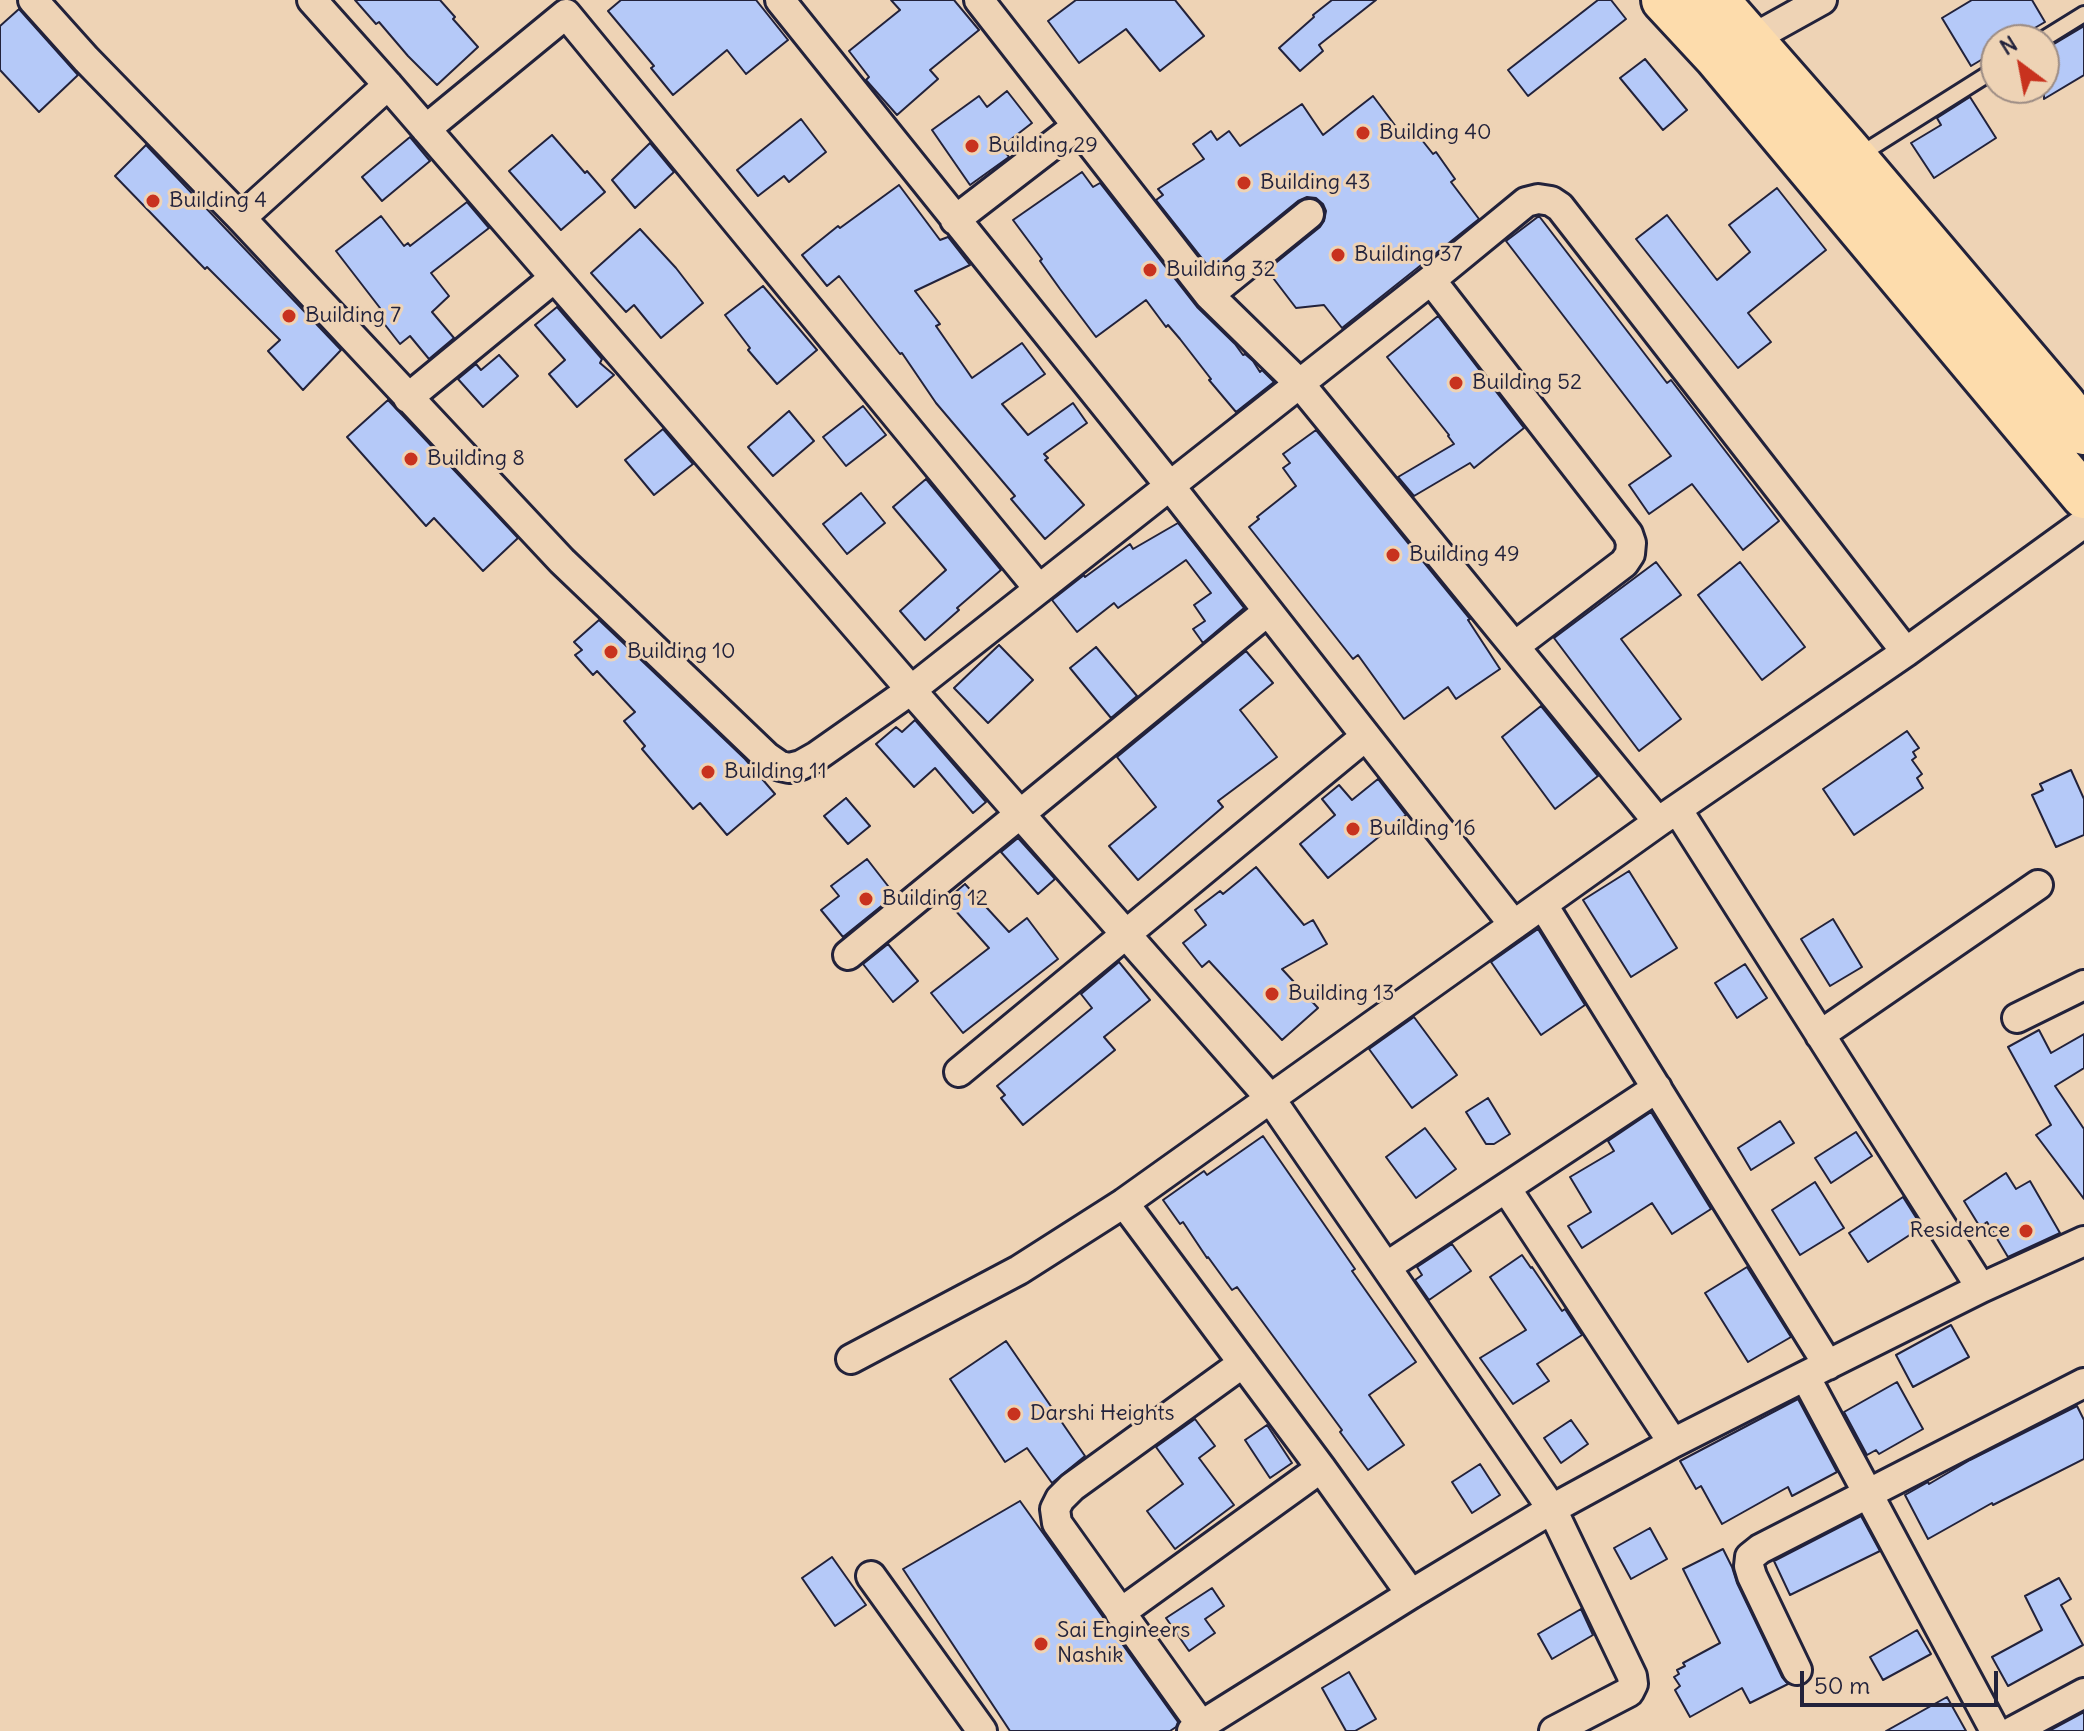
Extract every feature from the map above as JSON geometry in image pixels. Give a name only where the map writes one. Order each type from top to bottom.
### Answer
[{"type":"main road","points":[[1664,0],[1716,56],[2084,496]]},
{"type":"main road","points":[[1716,0],[2084,432]]},
{"type":"street","points":[[33,0],[562,561],[780,766],[789,768],[801,765],[817,756],[911,690],[1526,202],[1538,199],[1551,201],[1560,207],[1906,652]]},
{"type":"street","points":[[312,0],[1270,1098],[1552,1509],[1632,1676],[1633,1684],[1629,1692],[1554,1731]]},
{"type":"street","points":[[780,0],[1170,486],[1514,925]]},
{"type":"street","points":[[979,0],[1209,295],[1300,384],[1515,646],[1668,816],[1820,1035],[1981,1288]]},
{"type":"street","points":[[1750,40],[1822,0]]},
{"type":"street","points":[[426,129],[574,7],[1039,589]]},
{"type":"street","points":[[241,218],[388,85]]},
{"type":"street","points":[[955,220],[1077,126]]},
{"type":"street","points":[[1209,295],[1309,214]]},
{"type":"street","points":[[408,398],[554,278]]},
{"type":"street","points":[[1431,280],[1628,534],[1631,543],[1630,554],[1624,563],[1515,646]]},
{"type":"street","points":[[851,1359],[1019,1270],[1124,1203],[2084,523]]},
{"type":"street","points":[[848,955],[1268,611]]},
{"type":"street","points":[[959,1072],[1366,736]]},
{"type":"street","points":[[1820,1035],[2038,885]]},
{"type":"street","points":[[1543,905],[1657,1088],[1816,1371],[1868,1494],[1995,1731]]},
{"type":"street","points":[[2017,1018],[2084,985]]},
{"type":"street","points":[[1386,1267],[1657,1088]]},
{"type":"street","points":[[1506,1188],[1673,1443]]},
{"type":"street","points":[[1124,1203],[1411,1594]]},
{"type":"street","points":[[1243,1363],[1072,1487],[1055,1509],[1057,1523],[1196,1728],[1552,1509],[1673,1443],[1981,1288],[2084,1241]]},
{"type":"street","points":[[1797,1670],[1752,1576],[1750,1557],[1760,1549],[2084,1383]]},
{"type":"street","points":[[1120,1613],[1321,1468]]},
{"type":"street","points":[[871,1576],[982,1731]]},
{"type":"street","points":[[2013,1731],[2084,1693]]},
{"type":"lane","points":[[2060,29],[2084,14]]},
{"type":"lane","points":[[1854,159],[1980,79]]},
{"type":"building","points":[[355,0],[440,0],[478,47],[437,85]]},
{"type":"building","points":[[621,0],[756,0],[788,40],[746,74],[727,50],[673,95],[651,68],[654,66],[608,11]]},
{"type":"building","points":[[891,0],[954,0],[979,30],[930,70],[938,79],[897,115],[866,80],[869,77],[849,51],[900,10]]},
{"type":"building","points":[[1076,0],[1175,0],[1204,36],[1160,71],[1126,29],[1079,63],[1048,21]]},
{"type":"building","points":[[1332,0],[1376,0],[1319,45],[1323,51],[1300,71],[1279,48]]},
{"type":"building","points":[[1598,0],[1611,0],[1626,19],[1528,96],[1508,70]]},
{"type":"building","points":[[1972,0],[2032,0],[2045,22],[1980,24],[1980,61],[1971,66],[1942,18]]},
{"type":"building","points":[[19,9],[78,75],[39,112],[0,70],[0,26]]},
{"type":"building","points":[[2084,26],[2084,75],[2060,89],[2060,40]]},
{"type":"building","points":[[1645,59],[1687,110],[1663,130],[1620,78]]},
{"type":"building","name":"Building 29","points":[[1007,91],[1032,123],[1001,147],[1009,157],[970,185],[932,130],[979,96],[987,107]]},
{"type":"building","points":[[1373,96],[1400,132],[1410,125],[1433,154],[1436,152],[1455,179],[1451,182],[1479,219],[1342,328],[1324,305],[1296,308],[1267,270],[1320,227],[1326,211],[1316,198],[1307,197],[1298,201],[1212,271],[1156,200],[1163,195],[1158,189],[1204,159],[1193,144],[1211,131],[1217,140],[1229,131],[1240,146],[1302,104],[1323,135]]},
{"type":"building","points":[[1970,97],[1996,138],[1934,178],[1911,143],[1941,125],[1937,118]]},
{"type":"building","points":[[801,119],[826,152],[789,182],[784,176],[758,196],[737,170]]},
{"type":"building","points":[[552,135],[605,192],[561,230],[509,171]]},
{"type":"building","points":[[410,137],[430,161],[382,201],[362,177]]},
{"type":"building","points":[[650,143],[674,172],[635,208],[612,180]]},
{"type":"building","points":[[146,145],[341,350],[303,390],[268,351],[280,340],[207,267],[205,269],[115,176]]},
{"type":"building","points":[[1082,172],[1093,187],[1100,183],[1197,307],[1243,355],[1253,361],[1260,372],[1262,370],[1274,382],[1236,412],[1146,300],[1096,337],[1013,220]]},
{"type":"building","points":[[899,185],[940,240],[948,237],[970,265],[915,291],[940,324],[936,326],[972,378],[1022,343],[1045,374],[1002,404],[1028,435],[1073,403],[1087,423],[1044,454],[1048,458],[1045,460],[1084,505],[1045,539],[1011,499],[1015,496],[936,403],[902,353],[839,276],[827,286],[802,255],[838,226],[840,228]]},
{"type":"building","points":[[1777,188],[1826,250],[1748,313],[1771,342],[1738,368],[1636,239],[1667,215],[1717,280],[1750,252],[1729,225]]},
{"type":"building","points":[[467,202],[489,228],[431,273],[449,296],[432,312],[454,338],[429,359],[410,336],[400,344],[375,312],[380,308],[336,251],[381,216],[404,246],[408,243],[410,246]]},
{"type":"building","points":[[1539,216],[1667,383],[1671,380],[1779,521],[1743,550],[1692,484],[1649,514],[1629,485],[1671,456],[1506,241]]},
{"type":"building","points":[[640,229],[703,303],[661,338],[634,305],[626,312],[591,273]]},
{"type":"building","points":[[763,286],[817,350],[777,384],[748,350],[750,348],[725,315]]},
{"type":"building","points":[[557,307],[602,359],[600,363],[614,375],[577,407],[549,374],[565,360],[535,325]]},
{"type":"building","name":"Building 52","points":[[1438,316],[1524,428],[1474,468],[1470,463],[1414,496],[1398,477],[1454,444],[1387,357]]},
{"type":"building","points":[[499,355],[518,376],[483,407],[458,379],[476,364],[481,370]]},
{"type":"building","name":"Building 8","points":[[388,400],[518,538],[483,571],[434,518],[426,526],[347,437]]},
{"type":"building","points":[[863,406],[886,435],[846,466],[823,437]]},
{"type":"building","points":[[789,411],[814,441],[773,476],[748,447]]},
{"type":"building","points":[[663,429],[693,464],[654,495],[625,460]]},
{"type":"building","points":[[1316,430],[1470,619],[1500,669],[1456,699],[1448,687],[1404,719],[1358,655],[1353,659],[1249,527],[1296,486],[1283,468],[1290,463],[1283,454]]},
{"type":"building","points":[[926,479],[1001,570],[925,640],[900,611],[946,570],[893,507]]},
{"type":"building","points":[[861,493],[885,523],[847,554],[823,524]]},
{"type":"building","points":[[1178,523],[1244,608],[1203,643],[1193,629],[1205,621],[1194,605],[1211,593],[1186,560],[1118,608],[1114,603],[1077,632],[1052,600],[1130,544],[1133,549]]},
{"type":"building","points":[[1656,562],[1681,595],[1621,639],[1681,719],[1639,751],[1554,638]]},
{"type":"building","points":[[1740,562],[1805,647],[1762,680],[1698,595]]},
{"type":"building","name":"Building 11","points":[[599,620],[745,759],[775,794],[727,835],[700,803],[693,809],[642,749],[645,746],[624,721],[635,712],[597,671],[593,675],[575,655],[582,650],[574,642]]},
{"type":"building","points":[[999,645],[1033,680],[988,723],[954,688]]},
{"type":"building","points":[[1096,647],[1137,696],[1111,718],[1070,668]]},
{"type":"building","points":[[1246,651],[1273,683],[1240,710],[1277,757],[1218,801],[1223,807],[1138,880],[1109,846],[1156,807],[1117,757]]},
{"type":"building","points":[[1541,706],[1598,776],[1555,809],[1502,737]]},
{"type":"building","points":[[915,720],[986,802],[973,813],[935,768],[914,787],[876,744],[896,727],[902,732]]},
{"type":"building","points":[[1907,731],[1919,748],[1913,752],[1916,757],[1912,760],[1922,774],[1917,778],[1923,788],[1854,835],[1823,789]]},
{"type":"building","points":[[2071,770],[2084,799],[2084,835],[2056,847],[2032,795],[2043,790],[2040,784]]},
{"type":"building","name":"Building 16","points":[[1378,779],[1406,815],[1328,878],[1300,844],[1335,815],[1322,799],[1339,785],[1352,800]]},
{"type":"building","points":[[846,798],[870,826],[848,844],[824,816]]},
{"type":"building","points":[[1018,838],[1055,879],[1038,894],[1001,852]]},
{"type":"building","name":"Building 12","points":[[867,859],[895,895],[843,937],[821,910],[839,896],[831,886]]},
{"type":"building","points":[[1256,867],[1304,925],[1313,920],[1327,944],[1282,969],[1318,1008],[1282,1040],[1209,961],[1202,967],[1183,943],[1206,925],[1195,910],[1220,891],[1223,894]]},
{"type":"building","points":[[1629,871],[1677,948],[1631,977],[1583,900]]},
{"type":"building","points":[[965,884],[1009,932],[1027,918],[1058,959],[963,1033],[931,993],[989,948],[946,900]]},
{"type":"building","points":[[1833,919],[1862,967],[1830,986],[1801,939]]},
{"type":"building","points":[[1538,929],[1585,1005],[1541,1035],[1491,962]]},
{"type":"building","points":[[888,944],[918,981],[893,1002],[863,964]]},
{"type":"building","points":[[1119,962],[1150,1000],[1104,1037],[1115,1050],[1023,1125],[1001,1098],[1005,1095],[997,1086],[1092,1008],[1081,994]]},
{"type":"building","points":[[1745,964],[1767,998],[1737,1018],[1715,983]]},
{"type":"building","points":[[1414,1017],[1457,1075],[1412,1108],[1369,1049]]},
{"type":"building","points":[[2039,1030],[2051,1053],[2084,1034],[2084,1068],[2055,1086],[2084,1129],[2084,1199],[2036,1135],[2051,1125],[2008,1047]]},
{"type":"building","points":[[1488,1098],[1510,1134],[1494,1144],[1486,1144],[1466,1112]]},
{"type":"building","points":[[1651,1112],[1711,1209],[1672,1234],[1652,1203],[1582,1248],[1568,1226],[1591,1212],[1570,1177],[1614,1151],[1608,1141]]},
{"type":"building","points":[[1780,1121],[1794,1143],[1751,1170],[1738,1148]]},
{"type":"building","points":[[1425,1128],[1456,1169],[1416,1198],[1386,1157]]},
{"type":"building","points":[[1856,1132],[1872,1156],[1831,1183],[1815,1158]]},
{"type":"building","points":[[1263,1136],[1416,1362],[1369,1395],[1404,1445],[1368,1470],[1237,1287],[1232,1290],[1183,1222],[1180,1224],[1163,1200],[1204,1171],[1207,1175]]},
{"type":"building","name":"Residence","points":[[2006,1173],[2016,1189],[2030,1181],[2060,1233],[2008,1257],[1987,1222],[1980,1227],[1964,1201]]},
{"type":"building","points":[[1815,1182],[1844,1228],[1800,1255],[1772,1210]]},
{"type":"building","points":[[1903,1197],[1922,1227],[1868,1262],[1849,1233]]},
{"type":"building","points":[[1452,1244],[1471,1271],[1429,1300],[1415,1280],[1422,1275],[1417,1267]]},
{"type":"building","points":[[1522,1255],[1582,1335],[1537,1364],[1549,1381],[1513,1404],[1480,1358],[1526,1330],[1490,1277]]},
{"type":"building","points":[[1747,1267],[1791,1337],[1748,1362],[1705,1293]]},
{"type":"building","points":[[1951,1325],[1969,1357],[1913,1387],[1896,1355]]},
{"type":"building","name":"Darshi Heights","points":[[1006,1341],[1085,1456],[1052,1483],[1027,1448],[1005,1462],[950,1379]]},
{"type":"building","points":[[1897,1382],[1923,1429],[1879,1454],[1876,1450],[1867,1455],[1844,1412]]},
{"type":"building","points":[[1798,1399],[1837,1472],[1792,1496],[1788,1487],[1722,1524],[1701,1486],[1696,1489],[1680,1461]]},
{"type":"building","points":[[2077,1406],[2084,1420],[2084,1459],[1992,1503],[1928,1539],[1905,1495]]},
{"type":"building","points":[[1195,1419],[1215,1446],[1199,1458],[1234,1505],[1175,1549],[1147,1511],[1183,1484],[1156,1447]]},
{"type":"building","points":[[1571,1420],[1588,1444],[1561,1463],[1544,1438]]},
{"type":"building","points":[[1267,1425],[1292,1463],[1270,1478],[1245,1440]]},
{"type":"building","points":[[1480,1464],[1500,1495],[1472,1513],[1452,1482]]},
{"type":"building","name":"Sai Engineers Nashik","points":[[1020,1501],[1178,1722],[1176,1727],[1170,1731],[1010,1731],[903,1569]]},
{"type":"building","points":[[1861,1516],[1880,1551],[1790,1595],[1774,1561]]},
{"type":"building","points":[[1650,1528],[1667,1559],[1631,1579],[1614,1548]]},
{"type":"building","points":[[1723,1549],[1788,1684],[1750,1703],[1742,1688],[1690,1717],[1675,1690],[1680,1686],[1674,1677],[1679,1674],[1677,1670],[1685,1666],[1683,1663],[1720,1643],[1683,1569]]},
{"type":"building","points":[[832,1557],[866,1605],[835,1626],[802,1578]]},
{"type":"building","points":[[2059,1578],[2071,1599],[2061,1605],[2083,1645],[2008,1686],[1992,1657],[2042,1630],[2025,1596]]},
{"type":"building","points":[[1212,1588],[1224,1606],[1205,1619],[1215,1633],[1189,1651],[1166,1618]]},
{"type":"building","points":[[1581,1609],[1593,1635],[1552,1659],[1538,1634]]},
{"type":"building","points":[[1917,1630],[1931,1654],[1883,1680],[1870,1657]]},
{"type":"building","points":[[1349,1672],[1376,1719],[1355,1731],[1346,1731],[1322,1688]]},
{"type":"building","points":[[1947,1697],[1966,1731],[1886,1731]]},
{"type":"building","points":[[2084,1712],[2084,1731],[2049,1731]]},
{"type":"place","name":"Building 40","points":[[1363,133]]},
{"type":"place","name":"Building 29","points":[[972,146]]},
{"type":"place","name":"Building 43","points":[[1244,183]]},
{"type":"place","name":"Building 4","points":[[153,201]]},
{"type":"place","name":"Building 37","points":[[1338,255]]},
{"type":"place","name":"Building 32","points":[[1150,270]]},
{"type":"place","name":"Building 7","points":[[289,316]]},
{"type":"place","name":"Building 52","points":[[1456,383]]},
{"type":"place","name":"Building 8","points":[[411,459]]},
{"type":"place","name":"Building 49","points":[[1393,555]]},
{"type":"place","name":"Building 10","points":[[611,652]]},
{"type":"place","name":"Building 11","points":[[708,772]]},
{"type":"place","name":"Building 16","points":[[1353,829]]},
{"type":"place","name":"Building 12","points":[[866,899]]},
{"type":"place","name":"Building 13","points":[[1272,994]]},
{"type":"place","name":"Residence","points":[[2026,1231]]},
{"type":"place","name":"Darshi Heights","points":[[1014,1414]]},
{"type":"place","name":"Sai Engineers Nashik","points":[[1041,1644]]}]
